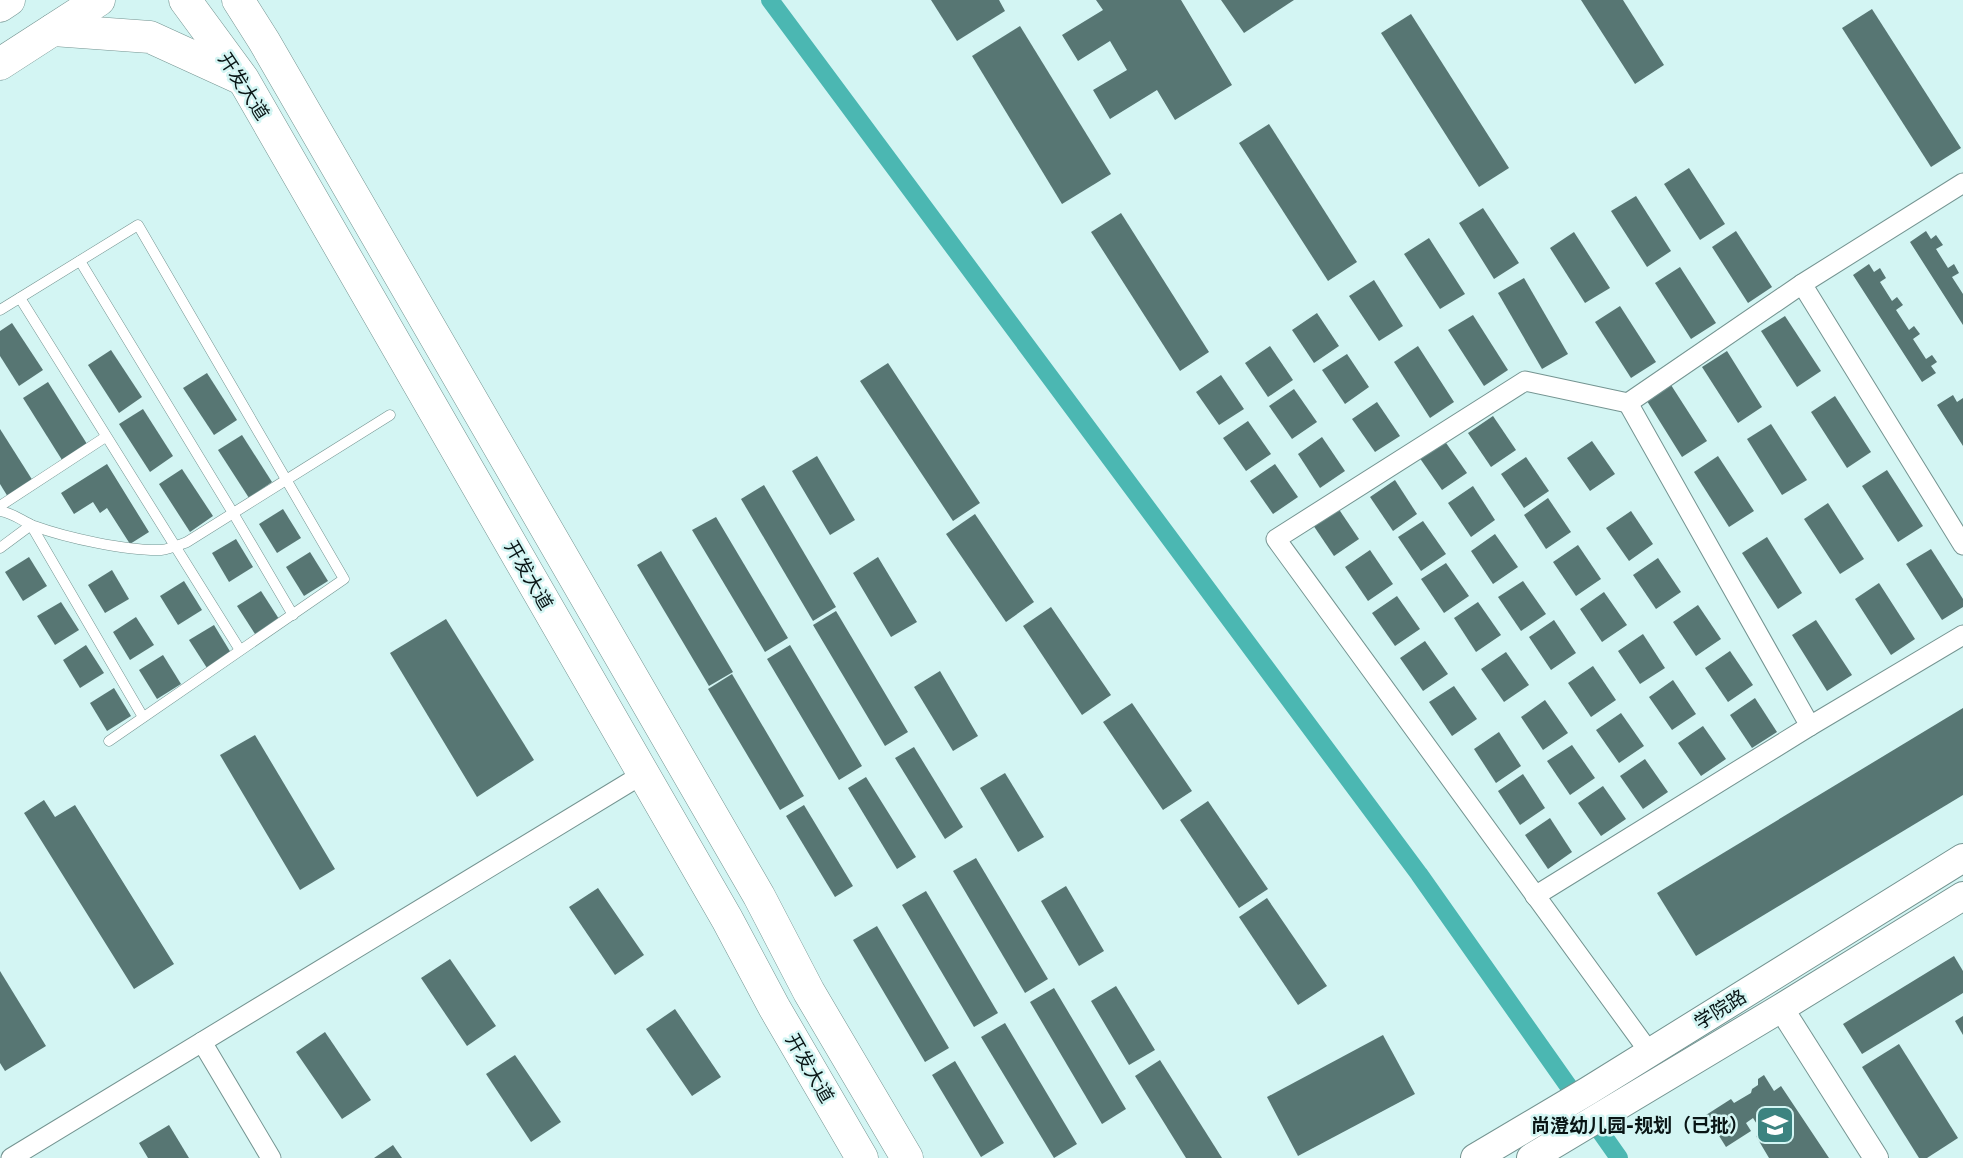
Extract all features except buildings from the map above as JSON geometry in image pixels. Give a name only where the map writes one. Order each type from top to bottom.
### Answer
[{"type":"main road","points":[[0,6],[9,0]]},
{"type":"main road","points":[[0,64],[99,0]]},
{"type":"main road","name":"开发大道","points":[[185,0],[243,79],[862,1158]]},
{"type":"main road","name":"开发大道","points":[[238,0],[759,895],[809,992],[907,1158]]},
{"type":"main road","points":[[264,41],[266,0]]},
{"type":"main road","points":[[53,30],[150,37],[243,79]]},
{"type":"main road","name":"学院路","points":[[1475,1158],[1650,1053],[1963,858]]},
{"type":"main road","name":"学院路","points":[[1537,1154],[1963,896]]},
{"type":"street","points":[[1650,1053],[1276,539],[1525,381],[1628,403],[1802,284],[1963,183]]},
{"type":"street","points":[[1802,284],[1963,545]]},
{"type":"street","points":[[1628,403],[1810,726]]},
{"type":"street","points":[[1535,896],[1963,635]]},
{"type":"street","points":[[11,1158],[643,774]]},
{"type":"street","points":[[1781,1008],[1876,1158]]},
{"type":"street","points":[[202,1042],[271,1158]]},
{"type":"lane","points":[[0,310],[138,225],[344,579],[109,741]]},
{"type":"lane","points":[[80,261],[293,615]]},
{"type":"lane","points":[[20,298],[240,650]]},
{"type":"lane","points":[[104,438],[0,508],[31,525],[50,531],[121,547],[163,550],[187,542],[390,415]]},
{"type":"lane","points":[[0,548],[31,525]]},
{"type":"lane","points":[[31,525],[143,717]]},
{"type":"waterway","points":[[770,0],[1419,874],[1619,1158]]},
{"type":"place","name":"尚澄幼儿园-规划（已批）","points":[[1775,1125]]}]
